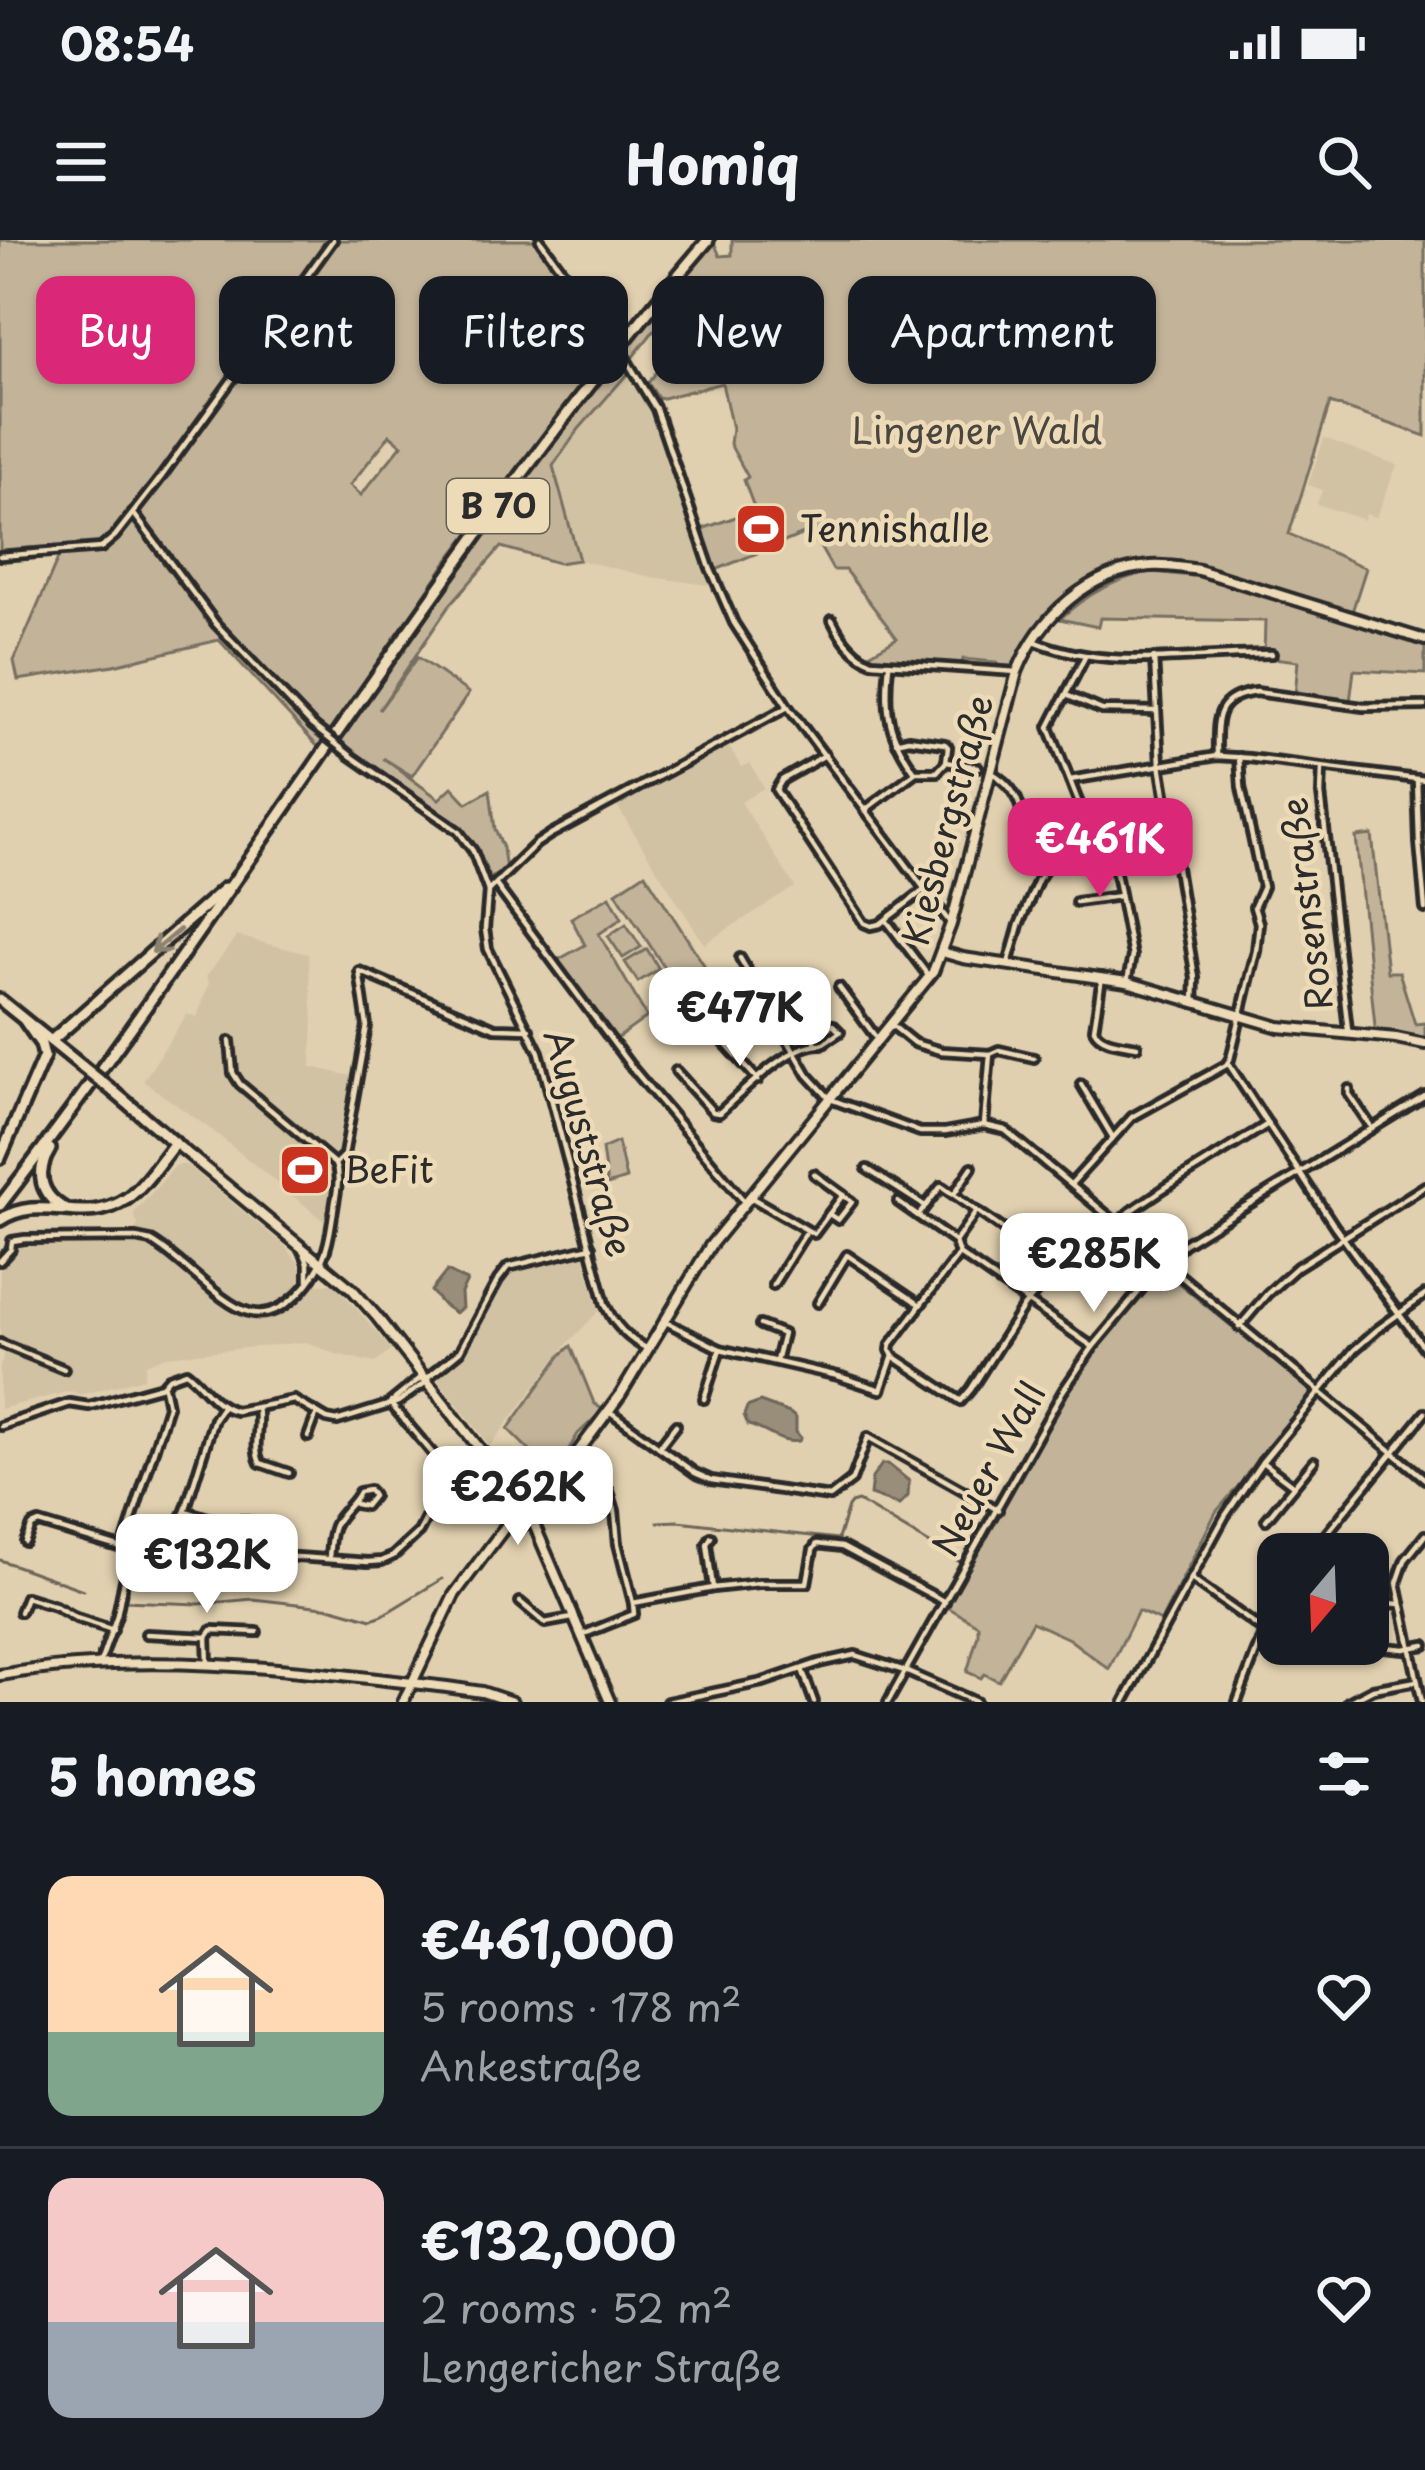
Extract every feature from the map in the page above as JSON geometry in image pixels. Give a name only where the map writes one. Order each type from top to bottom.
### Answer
[{"type":"main road","name":"B 70","points":[[0,1205],[242,872],[474,538],[647,310],[708,240]]},
{"type":"main road","points":[[0,1158],[44,1056],[87,1006],[242,872]]},
{"type":"main road","points":[[0,1000],[175,1143],[138,1189],[112,1207],[99,1212],[38,1208],[0,1220]]},
{"type":"main road","points":[[25,1021],[44,1056]]},
{"type":"main road","points":[[70,1114],[40,1171],[49,1198],[70,1212]]},
{"type":"main road","points":[[153,1124],[160,1148],[154,1167]]},
{"type":"street","points":[[0,556],[100,548],[134,514],[333,240]]},
{"type":"street","points":[[540,240],[615,342],[656,409],[724,604],[788,707],[951,924]]},
{"type":"street","name":"Auguststraße","points":[[134,514],[216,624],[312,725],[458,831],[473,851],[488,891],[488,950],[529,1030],[551,1091],[605,1304],[628,1337],[648,1349]]},
{"type":"street","name":"Kiesbergstraße","points":[[403,1702],[454,1595],[609,1411],[698,1264],[928,980],[951,924],[1017,672],[1049,617],[1106,577],[1151,566],[1199,570],[1425,640]]},
{"type":"street","points":[[832,620],[859,657],[872,662],[1017,672]]},
{"type":"street","points":[[1033,641],[1085,657],[1117,660],[1272,654]]},
{"type":"street","points":[[1008,964],[1038,880],[1079,817],[1080,806],[1049,727],[1085,657]]},
{"type":"street","points":[[1154,658],[1160,764],[1192,959],[1194,1003]]},
{"type":"street","points":[[889,665],[886,709],[896,742],[916,772]]},
{"type":"street","points":[[1217,756],[1221,711],[1240,694],[1389,709],[1425,706]]},
{"type":"street","points":[[1066,695],[1102,710],[1156,711]]},
{"type":"street","points":[[488,891],[551,834],[788,707]]},
{"type":"street","points":[[865,810],[916,772],[938,772],[946,762],[945,744],[896,742]]},
{"type":"street","points":[[825,755],[782,780],[776,790],[865,923],[875,926],[886,920],[924,890]]},
{"type":"street","points":[[1070,780],[1217,756],[1421,780],[1419,842],[1425,908]]},
{"type":"street","points":[[1072,1183],[1140,1111],[1228,1063],[1259,936],[1255,900],[1263,887],[1239,757]]},
{"type":"street","points":[[946,762],[978,767]]},
{"type":"street","name":"Rosenstraße","points":[[1322,768],[1348,1034]]},
{"type":"street","points":[[991,772],[1006,782],[1018,801],[1024,824],[1023,851]]},
{"type":"street","points":[[1079,817],[1107,834],[1132,956],[1127,982]]},
{"type":"street","points":[[496,885],[629,1064],[747,1199],[814,1234],[843,1195]]},
{"type":"street","points":[[1076,902],[1120,896]]},
{"type":"street","points":[[886,920],[927,974]]},
{"type":"street","points":[[942,952],[1127,982],[1279,1027],[1425,1045]]},
{"type":"street","points":[[740,958],[812,1081],[830,1099],[920,1132],[984,1125],[1005,1130],[1425,1479]]},
{"type":"street","points":[[335,1164],[344,1155],[367,1026],[359,970],[495,1028],[529,1030]]},
{"type":"street","points":[[1102,977],[1095,1033],[1137,1046]]},
{"type":"street","points":[[767,1004],[801,984]]},
{"type":"street","points":[[839,987],[878,1041]]},
{"type":"street","points":[[892,1025],[923,1047],[1034,1058]]},
{"type":"street","points":[[719,1037],[758,1080]]},
{"type":"street","points":[[0,1261],[12,1241],[25,1239],[151,1240],[244,1311],[266,1315],[292,1299],[322,1261],[339,1177],[335,1164],[240,1084],[233,1073],[230,1041]]},
{"type":"street","points":[[676,1071],[716,1114],[794,1052],[814,1042]]},
{"type":"street","points":[[984,1125],[991,1054]]},
{"type":"street","points":[[1228,1063],[1343,1238],[1425,1348]]},
{"type":"street","points":[[1082,1084],[1113,1137]]},
{"type":"street","points":[[1349,1089],[1372,1127]]},
{"type":"street","name":"Neuer Wall","points":[[888,1702],[1063,1390],[1163,1263],[1184,1244],[1425,1096]]},
{"type":"street","points":[[1118,1224],[1165,1188],[1268,1124]]},
{"type":"street","points":[[175,1143],[322,1261],[377,1317],[490,1461],[546,1556],[610,1702]]},
{"type":"street","points":[[954,1194],[972,1167]]},
{"type":"street","points":[[867,1168],[925,1205]]},
{"type":"street","points":[[814,1174],[852,1202],[838,1220],[829,1214]]},
{"type":"street","points":[[918,1216],[941,1186],[1012,1235]]},
{"type":"street","points":[[1239,1327],[1282,1279],[1425,1186]]},
{"type":"street","points":[[898,1202],[955,1242],[959,1255],[1093,1347]]},
{"type":"street","points":[[955,1242],[976,1210]]},
{"type":"street","points":[[773,1285],[806,1232]]},
{"type":"street","points":[[297,1241],[308,1263],[308,1280]]},
{"type":"street","points":[[1,1426],[69,1403],[89,1406],[162,1386],[186,1372],[222,1407],[236,1411],[294,1400],[337,1420],[398,1402],[460,1351],[508,1268],[591,1247]]},
{"type":"street","points":[[818,1303],[847,1255],[920,1304]]},
{"type":"street","points":[[664,1321],[720,1349],[881,1390],[891,1344],[959,1255]]},
{"type":"street","points":[[892,1356],[961,1401],[1028,1302],[1058,1267]]},
{"type":"street","points":[[1124,1702],[1225,1516],[1262,1462],[1354,1350],[1425,1295]]},
{"type":"street","points":[[760,1325],[783,1334],[776,1361]]},
{"type":"street","points":[[0,1343],[64,1369]]},
{"type":"street","points":[[704,1399],[720,1349]]},
{"type":"street","points":[[100,1664],[112,1630],[126,1549],[169,1403],[162,1386]]},
{"type":"street","points":[[25,1542],[32,1526],[39,1523],[166,1557],[368,1562],[393,1556],[419,1532],[442,1491],[443,1475],[433,1454],[391,1403]]},
{"type":"street","points":[[166,1557],[222,1407]]},
{"type":"street","points":[[257,1407],[260,1463],[289,1473]]},
{"type":"street","points":[[609,1411],[711,1480],[830,1497],[852,1480],[868,1436],[998,1510]]},
{"type":"street","points":[[308,1437],[317,1413]]},
{"type":"street","points":[[1327,1533],[1425,1413]]},
{"type":"street","points":[[659,1447],[676,1425]]},
{"type":"street","points":[[573,1457],[609,1491],[634,1614],[581,1636]]},
{"type":"street","points":[[490,1461],[513,1506],[524,1515]]},
{"type":"street","points":[[1266,1520],[1314,1461]]},
{"type":"street","points":[[1262,1462],[1293,1486]]},
{"type":"street","points":[[329,1558],[334,1526],[355,1504]]},
{"type":"street","points":[[184,1511],[218,1522],[245,1520]]},
{"type":"street","points":[[1422,1702],[1397,1583],[1401,1568],[1425,1535]]},
{"type":"street","points":[[712,1537],[707,1544],[713,1588]]},
{"type":"street","points":[[633,1603],[713,1588],[807,1583],[817,1544],[842,1547],[945,1602]]},
{"type":"street","points":[[1191,1580],[1257,1625]]},
{"type":"street","points":[[20,1612],[26,1597],[112,1630]]},
{"type":"street","points":[[520,1602],[545,1623],[573,1618]]},
{"type":"street","points":[[1389,1603],[1401,1604]]},
{"type":"street","points":[[208,1665],[207,1637],[212,1630],[257,1632]]},
{"type":"street","points":[[146,1634],[207,1637]]},
{"type":"street","points":[[1389,1647],[1425,1645]]},
{"type":"street","points":[[1238,1702],[1257,1649]]},
{"type":"street","points":[[668,1702],[764,1682],[855,1655],[976,1702]]},
{"type":"street","points":[[0,1675],[100,1664],[208,1665],[411,1684],[512,1702]]},
{"type":"street","points":[[802,1669],[814,1702]]},
{"type":"street","points":[[1348,1702],[1373,1689],[1417,1681]]},
{"type":"street","points":[[955,1702],[958,1693]]},
{"type":"shaded area","points":[[628,373],[657,428],[714,586],[579,560],[552,466],[618,384],[628,384]]},
{"type":"shaded area","points":[[1324,438],[1397,465],[1376,518],[1366,514],[1364,520],[1317,504],[1322,490],[1308,485]]},
{"type":"shaded area","points":[[727,743],[741,767],[750,763],[764,788],[741,802],[795,887],[704,944],[615,803]]},
{"type":"shaded area","points":[[237,936],[308,954],[311,1067],[356,1077],[329,1225],[143,1081],[187,1014],[197,1017],[209,983],[206,977]]},
{"type":"shaded area","points":[[176,1165],[187,1165],[284,1245],[317,1284],[334,1283],[392,1350],[375,1363],[306,1342],[166,1356],[146,1364],[144,1378],[0,1409],[0,1365],[5,1353],[0,1350],[0,1262],[13,1246],[126,1243],[138,1225],[133,1214]]},
{"type":"shaded area","points":[[584,1256],[599,1311],[569,1342],[490,1446],[438,1376],[459,1357],[512,1271]]},
{"type":"shaded area","points":[[447,1271],[467,1281],[461,1293],[462,1308],[455,1313],[431,1291]]},
{"type":"shaded area","points":[[760,1402],[796,1418],[799,1441],[786,1441],[748,1425],[747,1407]]},
{"type":"shaded area","points":[[882,1464],[909,1481],[908,1496],[899,1505],[870,1495],[872,1478]]},
{"type":"green space","points":[[0,240],[535,240],[561,276],[419,276],[419,384],[582,384],[446,563],[320,749],[219,640],[114,665],[18,680],[14,661],[59,556],[54,546],[0,550]],"holes":[[[390,435],[402,445],[361,495],[350,485]]]},
{"type":"green space","name":"Lingener Wald","points":[[713,240],[720,256],[732,255],[732,240],[1425,240],[1425,436],[1330,403],[1289,534],[1366,568],[1352,612],[1199,565],[1151,563],[1106,577],[1047,616],[1013,666],[997,668],[997,662],[963,659],[962,664],[873,662],[864,657],[897,638],[845,570],[833,570],[811,531],[716,570],[702,529],[755,510],[744,480],[748,477],[730,444],[732,429],[722,384],[824,384],[824,276],[684,276]]},
{"type":"green space","name":"Lingener Wald","points":[[652,316],[652,333],[632,358],[628,346]]},
{"type":"green space","name":"Lingener Wald","points":[[652,378],[652,384],[718,384],[659,399],[648,383]]},
{"type":"green space","points":[[599,384],[618,384],[553,466],[579,560],[558,563],[501,547],[449,606],[379,710],[418,657],[469,693],[412,776],[383,758],[439,799],[452,787],[467,803],[490,790],[506,871],[487,879],[477,850],[460,829],[340,742],[487,531]]},
{"type":"green space","points":[[1151,572],[1203,577],[1425,646],[1425,674],[1354,670],[1350,702],[1295,696],[1298,661],[1264,657],[1265,621],[1100,618],[1098,627],[1060,619],[1102,589]]},
{"type":"green space","points":[[1372,835],[1387,972],[1399,972],[1415,1024],[1425,1023],[1425,1043],[1376,1036],[1356,837]]},
{"type":"green space","points":[[645,873],[704,965],[700,980],[692,987],[674,983],[616,892]]},
{"type":"green space","points":[[610,896],[622,918],[599,934],[647,1017],[615,1040],[556,961],[585,945],[571,918]]},
{"type":"green space","points":[[626,924],[641,947],[623,958],[608,936]]},
{"type":"green space","points":[[647,949],[659,969],[638,982],[625,962]]},
{"type":"green space","points":[[722,979],[719,995],[669,1040],[660,1028]]},
{"type":"green space","points":[[618,1142],[626,1179],[607,1185],[602,1149]]},
{"type":"green space","points":[[1160,1268],[1316,1395],[1216,1512],[1161,1621],[1138,1611],[1109,1669],[1069,1639],[1032,1622],[999,1681],[967,1672],[978,1625],[944,1605],[1087,1358]]},
{"type":"green space","points":[[571,1346],[594,1403],[603,1410],[550,1471],[508,1429]]},
{"type":"waterway","points":[[658,1522],[838,1539],[848,1507],[858,1501],[960,1562]]},
{"type":"waterway","points":[[0,1560],[83,1590]]},
{"type":"waterway","points":[[123,1601],[199,1604],[253,1599],[333,1608],[372,1619],[442,1579]]},
{"type":"place","name":"Tennishalle","points":[[761,529]]},
{"type":"place","name":"BeFit","points":[[305,1170]]}]
